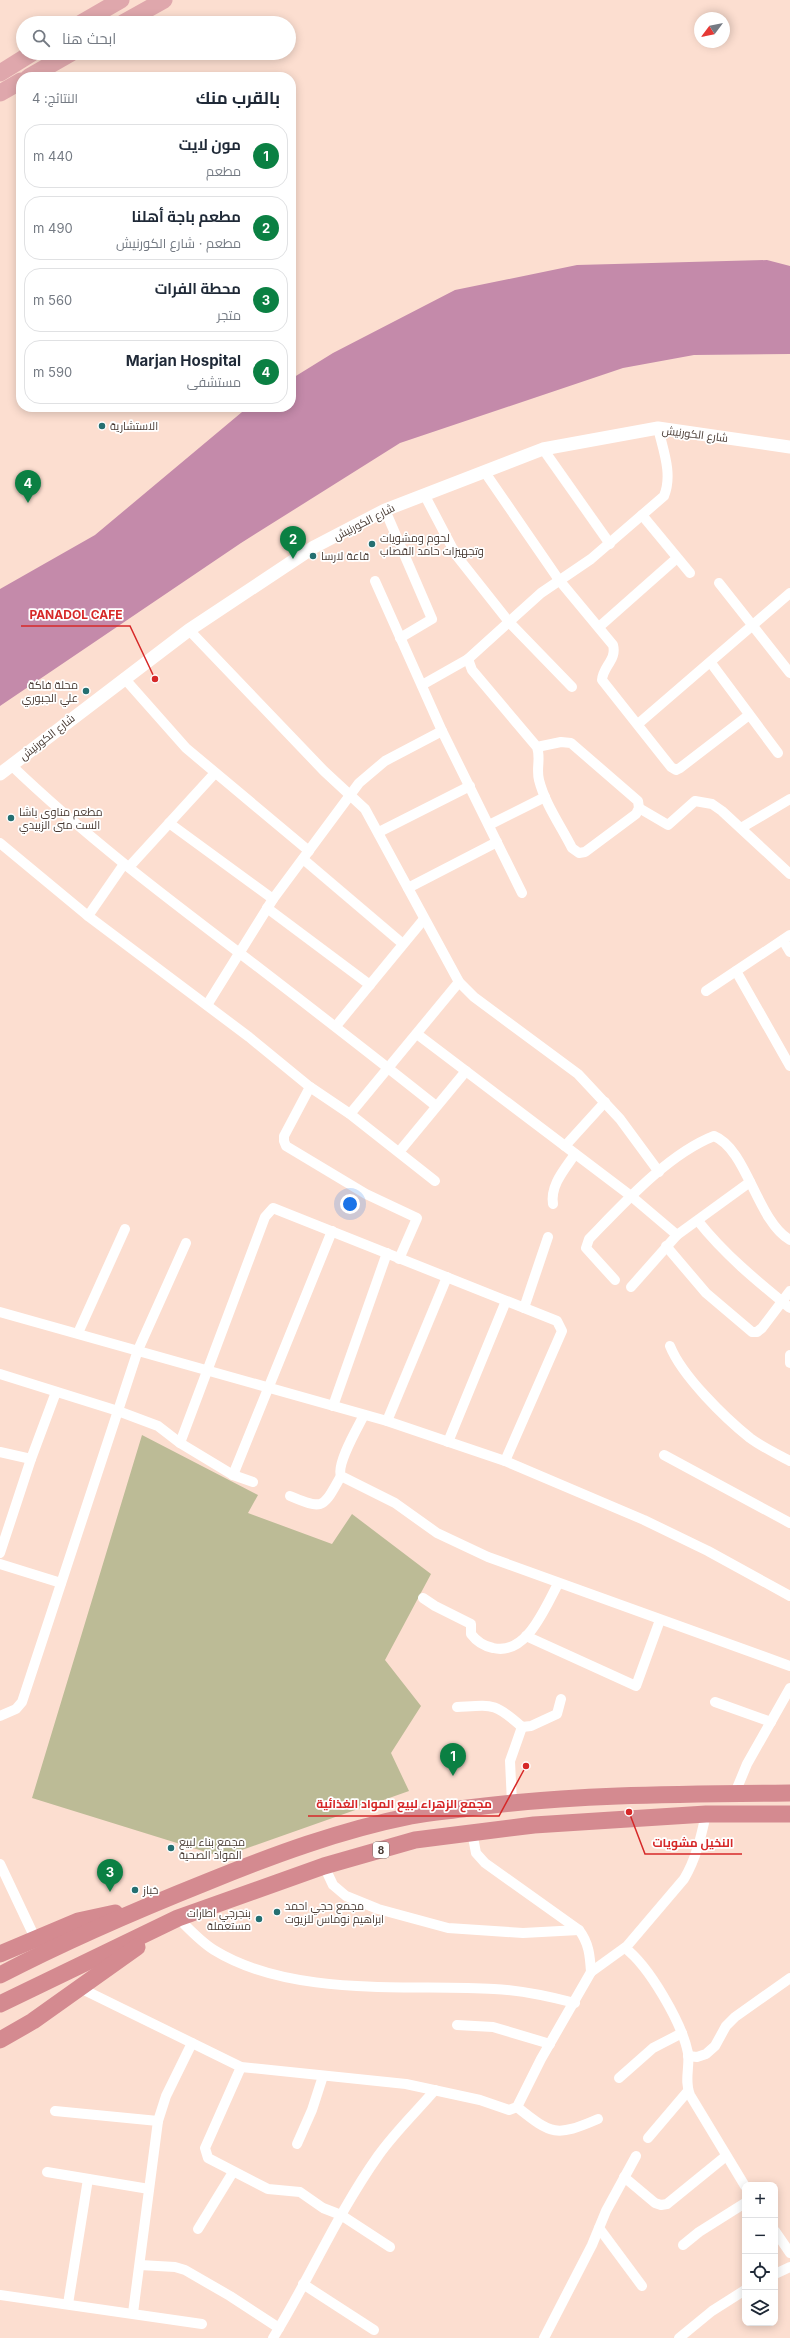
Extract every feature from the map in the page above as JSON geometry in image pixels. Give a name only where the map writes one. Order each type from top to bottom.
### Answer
[{"type":"highway","name":"8","points":[[0,1975],[144,1907],[294,1849],[411,1816],[512,1802],[580,1798],[790,1792]]},
{"type":"highway","points":[[469,1808],[466,1812],[464,1821],[472,1832]]},
{"type":"highway","name":"8","points":[[0,2004],[178,1918],[324,1866],[415,1840],[534,1825],[706,1814],[790,1814]]},
{"type":"highway","points":[[411,1816],[420,1820],[424,1829],[419,1838],[415,1840]]},
{"type":"highway","points":[[0,1954],[78,1921],[144,1907]]},
{"type":"highway","points":[[0,2040],[32,2021],[178,1918]]},
{"type":"main road","points":[[93,16],[121,0]]},
{"type":"main road","points":[[135,16],[164,0]]},
{"type":"main road","points":[[0,73],[21,60]]},
{"type":"main road","points":[[38,72],[59,60]]},
{"type":"main road","points":[[0,93],[16,84]]},
{"type":"street","name":"شارع الكورنيش","points":[[0,774],[124,678],[189,630],[314,547],[385,510],[543,449],[658,428],[790,447]]},
{"type":"street","points":[[422,684],[468,659],[526,606],[559,580],[592,559],[664,496],[668,487],[668,474],[658,428]]},
{"type":"street","points":[[543,449],[610,544]]},
{"type":"street","points":[[484,471],[559,580],[600,627],[613,645],[615,651],[602,680],[671,767],[676,770],[749,715]]},
{"type":"street","points":[[424,494],[456,555],[509,622],[572,687]]},
{"type":"street","points":[[385,510],[432,619],[400,638]]},
{"type":"street","points":[[642,515],[690,573]]},
{"type":"street","points":[[600,627],[677,558]]},
{"type":"street","points":[[375,581],[442,731],[522,893]]},
{"type":"street","points":[[719,583],[789,668]]},
{"type":"street","points":[[638,724],[711,663],[790,593]]},
{"type":"street","points":[[189,630],[324,771],[351,794],[365,809],[379,832],[424,919],[459,982],[480,1001],[578,1074],[605,1102],[659,1172]]},
{"type":"street","points":[[468,659],[472,670],[538,747],[540,755],[539,779],[545,797],[572,848],[579,853],[585,852],[636,814],[639,808],[638,801],[571,743],[561,742],[538,747]]},
{"type":"street","points":[[711,663],[778,753]]},
{"type":"street","points":[[124,678],[170,731],[404,944]]},
{"type":"street","points":[[207,1006],[273,899],[351,794],[372,771],[385,761],[442,731]]},
{"type":"street","points":[[11,765],[43,796],[126,866],[336,1026],[436,1106]]},
{"type":"street","points":[[88,916],[126,866],[169,823],[215,773]]},
{"type":"street","points":[[379,832],[470,786]]},
{"type":"street","points":[[489,825],[545,797]]},
{"type":"street","points":[[741,828],[790,799]]},
{"type":"street","points":[[639,808],[668,825],[695,801],[702,801],[712,804],[722,810],[790,874]]},
{"type":"street","points":[[169,823],[273,899]]},
{"type":"street","points":[[408,888],[497,842]]},
{"type":"street","points":[[0,843],[88,916],[249,1037],[310,1087],[350,1114],[435,1181]]},
{"type":"street","points":[[267,908],[370,985]]},
{"type":"street","points":[[336,1026],[424,919]]},
{"type":"street","points":[[706,991],[787,937],[790,952]]},
{"type":"street","points":[[736,971],[790,1066]]},
{"type":"street","points":[[350,1114],[459,982]]},
{"type":"street","points":[[417,1034],[631,1196],[677,1235]]},
{"type":"street","points":[[399,1152],[466,1071]]},
{"type":"street","points":[[310,1087],[284,1136],[286,1146],[348,1184],[414,1215],[417,1218],[417,1222],[399,1259]]},
{"type":"street","points":[[565,1146],[605,1102]]},
{"type":"street","points":[[615,1280],[586,1248],[589,1239],[631,1196],[659,1172],[702,1141],[714,1136],[722,1140],[750,1182],[770,1220],[790,1240]]},
{"type":"street","points":[[553,1204],[552,1197],[555,1184],[575,1154]]},
{"type":"street","points":[[631,1287],[677,1235],[750,1182]]},
{"type":"street","points":[[180,1443],[268,1211],[273,1208],[557,1321],[562,1331],[505,1461]]},
{"type":"street","points":[[698,1221],[712,1238],[744,1271],[786,1305]]},
{"type":"street","points":[[78,1333],[125,1229]]},
{"type":"street","points":[[233,1475],[332,1231]]},
{"type":"street","points":[[524,1308],[548,1238]]},
{"type":"street","points":[[0,1716],[16,1709],[22,1702],[138,1350],[186,1243]]},
{"type":"street","points":[[666,1246],[706,1293],[752,1332],[757,1332],[786,1305],[790,1291]]},
{"type":"street","points":[[333,1406],[387,1253]]},
{"type":"street","points":[[387,1421],[447,1277]]},
{"type":"street","points":[[448,1442],[506,1301]]},
{"type":"street","points":[[0,1312],[364,1414],[505,1461],[644,1520],[708,1551],[790,1596]]},
{"type":"street","points":[[670,1346],[683,1369],[704,1394],[750,1438],[790,1461]]},
{"type":"street","points":[[790,1355],[790,1363]]},
{"type":"street","points":[[0,1374],[118,1411],[158,1426],[180,1443],[233,1475],[253,1482]]},
{"type":"street","points":[[0,1553],[31,1459],[56,1392]]},
{"type":"street","points":[[290,1496],[313,1506],[320,1505],[328,1500],[341,1476],[339,1472],[341,1463],[364,1414]]},
{"type":"street","points":[[0,1452],[31,1459]]},
{"type":"street","points":[[664,1455],[790,1522]]},
{"type":"street","points":[[341,1476],[395,1503],[436,1533],[488,1557],[558,1584],[618,1603],[660,1620],[790,1666]]},
{"type":"street","points":[[0,1564],[61,1583]]},
{"type":"street","points":[[423,1598],[435,1606],[471,1624],[470,1634],[476,1641],[488,1647],[499,1649],[513,1647],[526,1636],[558,1584]]},
{"type":"street","points":[[526,1636],[636,1686],[660,1620]]},
{"type":"street","points":[[735,1793],[746,1764],[790,1688]]},
{"type":"street","points":[[457,1707],[492,1705],[508,1715],[522,1727],[531,1726],[557,1714],[561,1699]]},
{"type":"street","points":[[715,1702],[771,1722]]},
{"type":"street","points":[[512,1802],[510,1761],[522,1727]]},
{"type":"street","points":[[80,1988],[241,2067],[406,2084],[435,2090],[509,2110],[517,2107],[550,2044],[575,2003],[591,1972],[625,1948],[688,1873],[699,1847],[706,1814]]},
{"type":"street","points":[[472,1832],[476,1853],[485,1863],[578,1930],[587,1941],[591,1972]]},
{"type":"street","points":[[0,1864],[35,1938]]},
{"type":"street","points":[[324,1866],[333,1885],[346,1896],[378,1909],[448,1928],[523,1933],[578,1930]]},
{"type":"street","points":[[178,1918],[214,1950],[256,1969],[316,1983],[495,1989],[543,1995],[575,2003]]},
{"type":"street","points":[[625,1948],[644,1966],[676,2019],[682,2033],[688,2056],[688,2091],[742,2182]]},
{"type":"street","points":[[688,2056],[697,2057],[706,2054],[715,2046],[726,2026],[735,2017],[790,1978]]},
{"type":"street","points":[[457,2025],[493,2027],[550,2044]]},
{"type":"street","points":[[619,2078],[653,2048],[682,2033]]},
{"type":"street","points":[[133,2313],[158,2121],[166,2096],[192,2043]]},
{"type":"street","points":[[241,2067],[206,2148],[208,2158],[268,2189],[300,2192],[323,2208],[341,2215],[390,2247]]},
{"type":"street","points":[[297,2144],[312,2110],[323,2076]]},
{"type":"street","points":[[273,2338],[341,2215],[379,2155],[435,2090]]},
{"type":"street","points":[[648,2138],[688,2091]]},
{"type":"street","points":[[517,2107],[543,2128],[557,2132],[572,2131],[598,2119]]},
{"type":"street","points":[[55,2111],[158,2121]]},
{"type":"street","points":[[544,2338],[624,2177],[636,2156]]},
{"type":"street","points":[[624,2177],[655,2203],[661,2205],[667,2204],[726,2156]]},
{"type":"street","points":[[47,2172],[149,2189]]},
{"type":"street","points":[[198,2229],[233,2172]]},
{"type":"street","points":[[68,2304],[88,2179]]},
{"type":"street","points":[[683,2245],[698,2232],[742,2205]]},
{"type":"street","points":[[599,2228],[642,2286]]},
{"type":"street","points":[[778,2236],[790,2254]]},
{"type":"street","points":[[140,2265],[175,2267],[185,2270],[230,2296],[279,2328]]},
{"type":"street","points":[[778,2273],[790,2267]]},
{"type":"street","points":[[303,2284],[374,2330]]},
{"type":"street","points":[[679,2338],[712,2311],[742,2292]]},
{"type":"street","points":[[0,2295],[133,2313],[164,2320],[202,2324]]},
{"type":"green space","points":[[142,1435],[258,1495],[248,1513],[332,1544],[352,1514],[431,1574],[385,1660],[421,1706],[391,1753],[409,1791],[222,1857],[32,1798]]},
{"type":"shaded area","points":[[767,260],[790,266],[790,354],[694,355],[623,368],[400,443],[241,543],[0,706],[0,589],[95,535],[242,412],[296,412],[296,376],[333,353],[455,290],[577,265]]},
{"type":"place","name":"الاستشارية","points":[[102,426]]},
{"type":"place","name":"Marjan Hospital","points":[[28,503]]},
{"type":"place","name":"لحوم ومشويات وتجهيزات حامد القصاب","points":[[372,544]]},
{"type":"place","name":"قاعة لارسا","points":[[313,556]]},
{"type":"place","name":"مطعم باجة أهلنا","points":[[293,559]]},
{"type":"place","name":"PANADOL CAFE","points":[[155,679]]},
{"type":"place","name":"محلة فاكة علي الجبوري","points":[[86,691]]},
{"type":"place","name":"مطعم مناوي باشا الست منى الزبيدي","points":[[11,818]]},
{"type":"place","name":"مجمع الزهراء لبيع المواد الغذائية","points":[[526,1766]]},
{"type":"place","name":"مون لايت","points":[[453,1776]]},
{"type":"place","name":"النخيل مشويات","points":[[629,1812]]},
{"type":"place","name":"مجمع بناء لبيع المواد الصحية","points":[[171,1848]]},
{"type":"place","name":"خباز","points":[[135,1890]]},
{"type":"place","name":"محطة الفرات","points":[[110,1892]]},
{"type":"place","name":"مجمع حجي احمد ابراهيم نوماس للزيوت","points":[[277,1912]]},
{"type":"place","name":"بنجرجي اطارات مستعملة","points":[[259,1919]]}]
